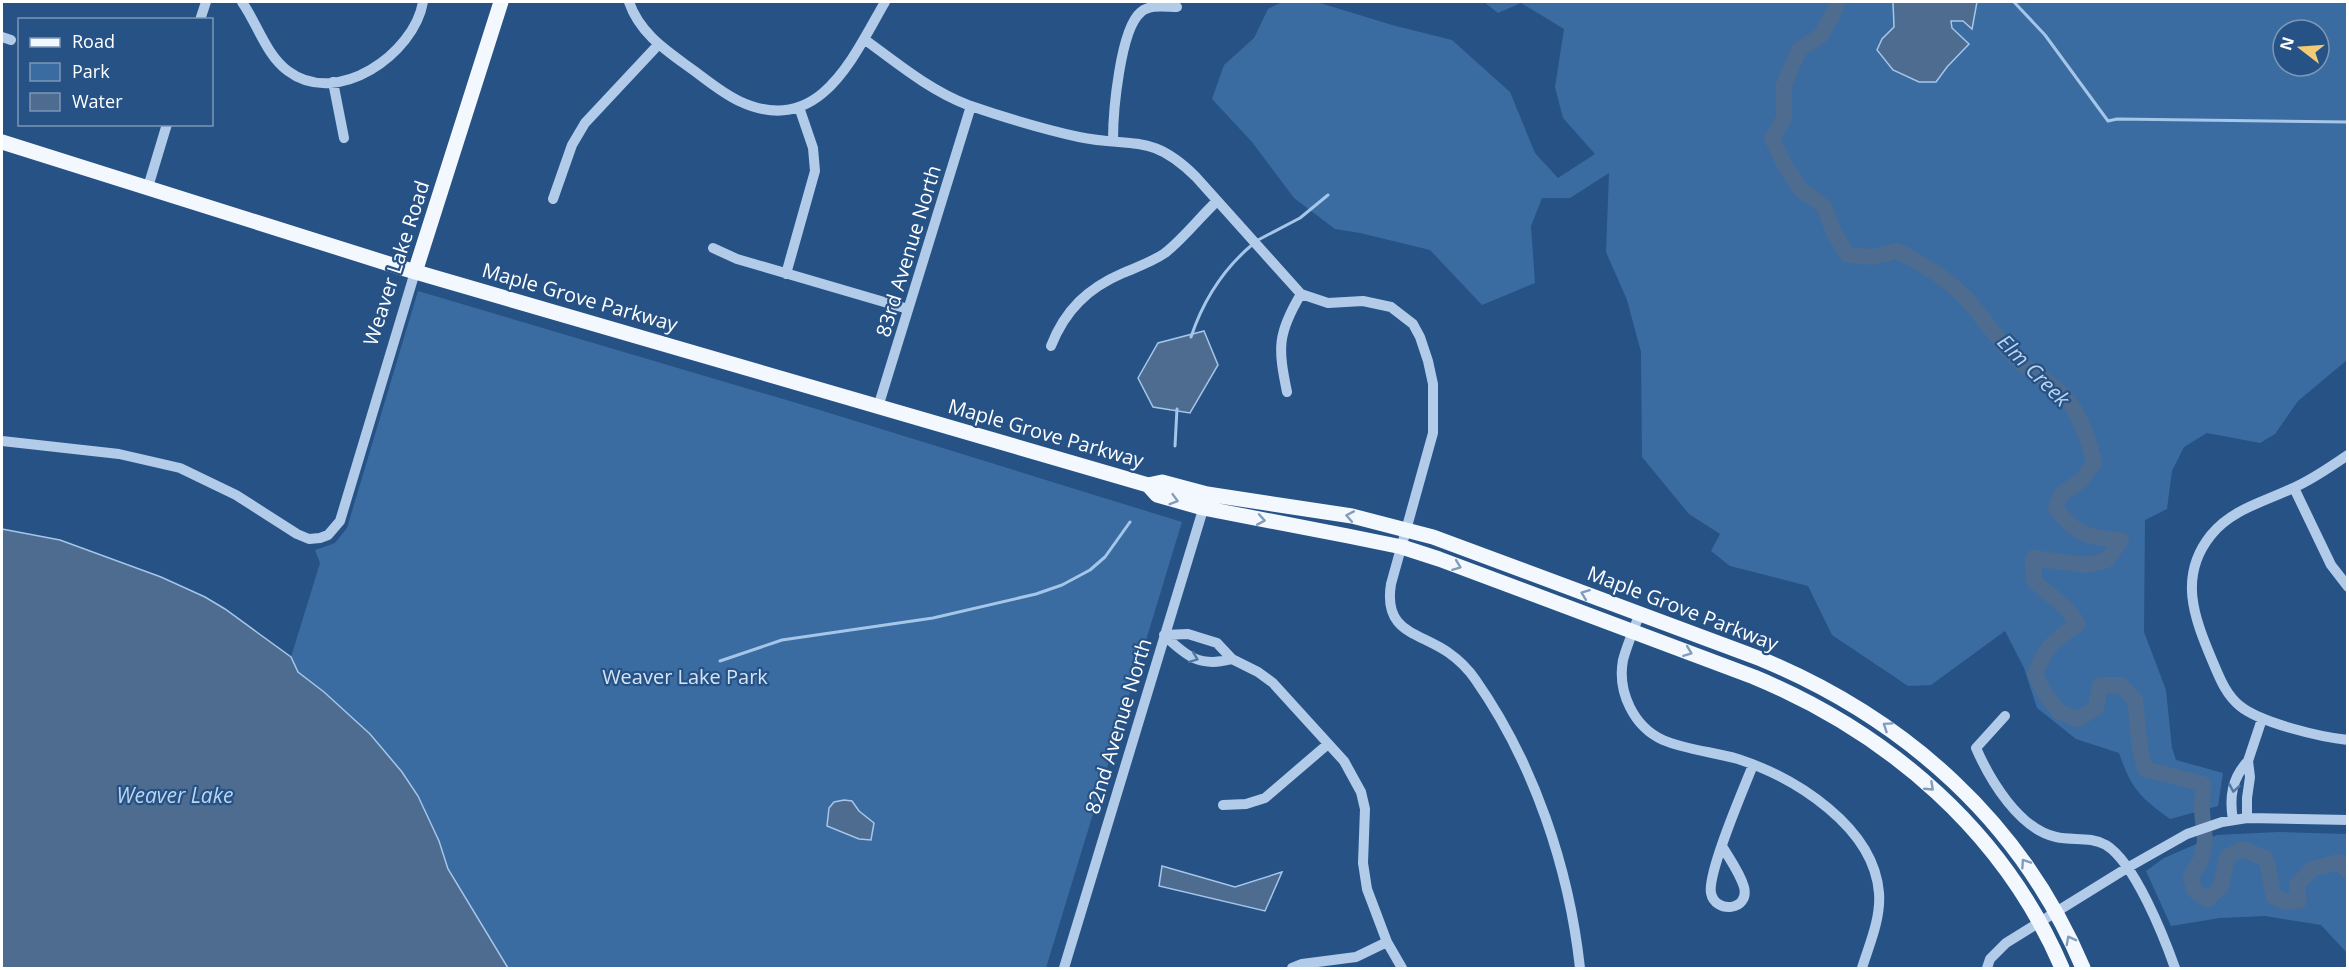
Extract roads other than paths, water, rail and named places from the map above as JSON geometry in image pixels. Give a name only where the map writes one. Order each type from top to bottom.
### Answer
[{"type":"main road","name":"Weaver Lake Road","points":[[415,272],[501,2]]},
{"type":"main road","name":"Maple Grove Parkway","points":[[2,142],[415,272],[1148,485],[1157,495],[1305,508],[1407,530],[1459,546],[1798,674],[1871,715],[1905,738],[1967,795],[2021,856],[2041,886],[2083,969]]},
{"type":"main road","name":"Maple Grove Parkway","points":[[1205,501],[1402,547],[1439,559],[1790,692],[1834,716],[1893,754],[1953,808],[1980,837],[2009,874],[2039,923],[2062,969]]},
{"type":"street","points":[[201,18],[206,2]]},
{"type":"street","points":[[242,2],[279,63],[288,71],[311,81],[333,82],[359,75],[376,67],[391,56],[414,26],[423,2]]},
{"type":"street","points":[[629,2],[637,20],[658,45],[725,93],[739,101],[769,110],[799,107],[813,101],[838,80],[885,2]]},
{"type":"street","points":[[1113,140],[1116,86],[1121,62],[1136,17],[1142,10],[1150,8],[1177,7]]},
{"type":"street","points":[[864,39],[927,85],[971,106],[1074,136],[1134,142],[1167,153],[1183,164],[1301,294],[1328,303],[1363,301],[1391,307],[1413,324],[1420,337],[1433,384],[1433,433],[1390,593],[1394,617],[1405,630],[1449,652],[1463,665],[1475,679],[1500,720],[1541,807],[1557,854],[1569,899],[1580,969]]},
{"type":"street","points":[[553,199],[572,144],[585,123],[658,45]]},
{"type":"street","points":[[333,82],[344,138]]},
{"type":"street","name":"83rd Avenue North","points":[[878,406],[971,106]]},
{"type":"street","points":[[786,274],[815,171],[813,148],[799,107]]},
{"type":"street","points":[[148,187],[166,126]]},
{"type":"street","points":[[1051,346],[1062,321],[1082,297],[1098,285],[1163,254],[1180,241],[1217,201]]},
{"type":"street","points":[[713,248],[737,259],[908,309]]},
{"type":"street","name":"Weaver Lake Road","points":[[2,441],[119,454],[180,468],[236,495],[303,537],[315,540],[328,535],[340,521],[415,272]]},
{"type":"street","points":[[1287,392],[1282,367],[1281,339],[1284,325],[1301,294]]},
{"type":"street","points":[[2348,455],[2294,488],[2237,512],[2222,523],[2209,537],[2199,555],[2193,573],[2191,592],[2193,612],[2230,697],[2262,719],[2328,737],[2348,740]]},
{"type":"street","points":[[2294,488],[2331,565],[2348,587]]},
{"type":"street","name":"82nd Avenue North","points":[[1064,969],[1205,501]]},
{"type":"street","points":[[1640,613],[1623,660],[1621,675],[1624,693],[1638,720],[1662,739],[1753,765],[1792,783],[1839,819],[1863,844],[1871,860],[1878,887],[1878,913],[1862,969]]},
{"type":"street","points":[[1164,635],[1188,634],[1217,643],[1232,659],[1258,672],[1273,683],[1344,761],[1361,792],[1365,808],[1363,863],[1365,878],[1387,942],[1402,969]]},
{"type":"street","points":[[1164,635],[1191,658],[1209,663],[1232,659]]},
{"type":"street","points":[[2005,716],[1976,748],[1992,781],[2028,823],[2040,832],[2062,838],[2084,839],[2105,845],[2115,852],[2127,868],[2153,915],[2175,969]]},
{"type":"street","points":[[2247,819],[2250,777],[2248,761],[2262,719]]},
{"type":"street","points":[[1223,805],[1246,804],[1265,798],[1328,744]]},
{"type":"street","points":[[2228,821],[2232,787],[2238,771],[2248,761]]},
{"type":"street","points":[[1722,846],[1744,886],[1741,903],[1735,907],[1719,905],[1713,899],[1710,890],[1711,880],[1722,846],[1753,765]]},
{"type":"street","points":[[1987,969],[1990,959],[1997,950],[2127,868],[2187,834],[2228,821],[2247,819],[2348,820]]},
{"type":"street","points":[[1292,969],[1302,964],[1356,957],[1387,942]]},
{"type":"water","points":[[1893,2],[1977,2],[1972,29],[1963,21],[1951,21],[1952,28],[1969,44],[1936,82],[1919,82],[1893,70],[1877,50],[1882,39],[1894,27]]},
{"type":"water","points":[[1204,331],[1218,365],[1190,413],[1153,407],[1138,378],[1158,343]]},
{"type":"water","name":"Weaver Lake","points":[[2,529],[60,540],[161,577],[225,609],[291,657],[298,672],[324,692],[370,734],[402,772],[418,796],[439,841],[448,869],[508,968],[2,968]]},
{"type":"water","points":[[852,801],[859,811],[874,823],[871,840],[859,839],[827,826],[829,808],[834,802]]},
{"type":"water","points":[[1162,866],[1235,887],[1282,872],[1265,911],[1159,886]]},
{"type":"waterway","name":"Elm Creek","points":[[1837,2],[1821,35],[1799,50],[1784,85],[1784,119],[1772,138],[1784,164],[1801,190],[1824,206],[1834,233],[1848,255],[1873,257],[1897,251],[1930,269],[1951,284],[1969,302],[2018,360],[2068,400],[2084,430],[2094,463],[2082,480],[2061,494],[2056,509],[2071,525],[2084,534],[2121,540],[2107,560],[2086,565],[2033,558],[2034,581],[2063,606],[2078,624],[2052,645],[2039,665],[2035,674],[2045,694],[2059,712],[2078,719],[2096,708],[2100,685],[2121,685],[2135,700],[2140,748],[2145,769],[2203,784],[2202,811],[2205,841],[2201,860],[2191,876],[2194,890],[2207,900],[2221,887],[2227,857],[2242,849],[2265,858],[2274,897],[2286,902],[2299,901],[2297,885],[2312,869],[2339,862],[2348,871]]},
{"type":"waterway","points":[[2014,2],[2045,35],[2108,121],[2117,119],[2348,122]]},
{"type":"waterway","points":[[1258,240],[1300,218],[1328,195]]},
{"type":"waterway","points":[[1191,337],[1215,286],[1232,264],[1253,244]]},
{"type":"waterway","points":[[1175,446],[1177,409]]},
{"type":"waterway","points":[[720,661],[782,640],[933,618],[1036,594],[1062,585],[1090,570],[1105,557],[1130,522]]},
{"type":"park label","name":"Weaver Lake Park","points":[[685,676]]}]
